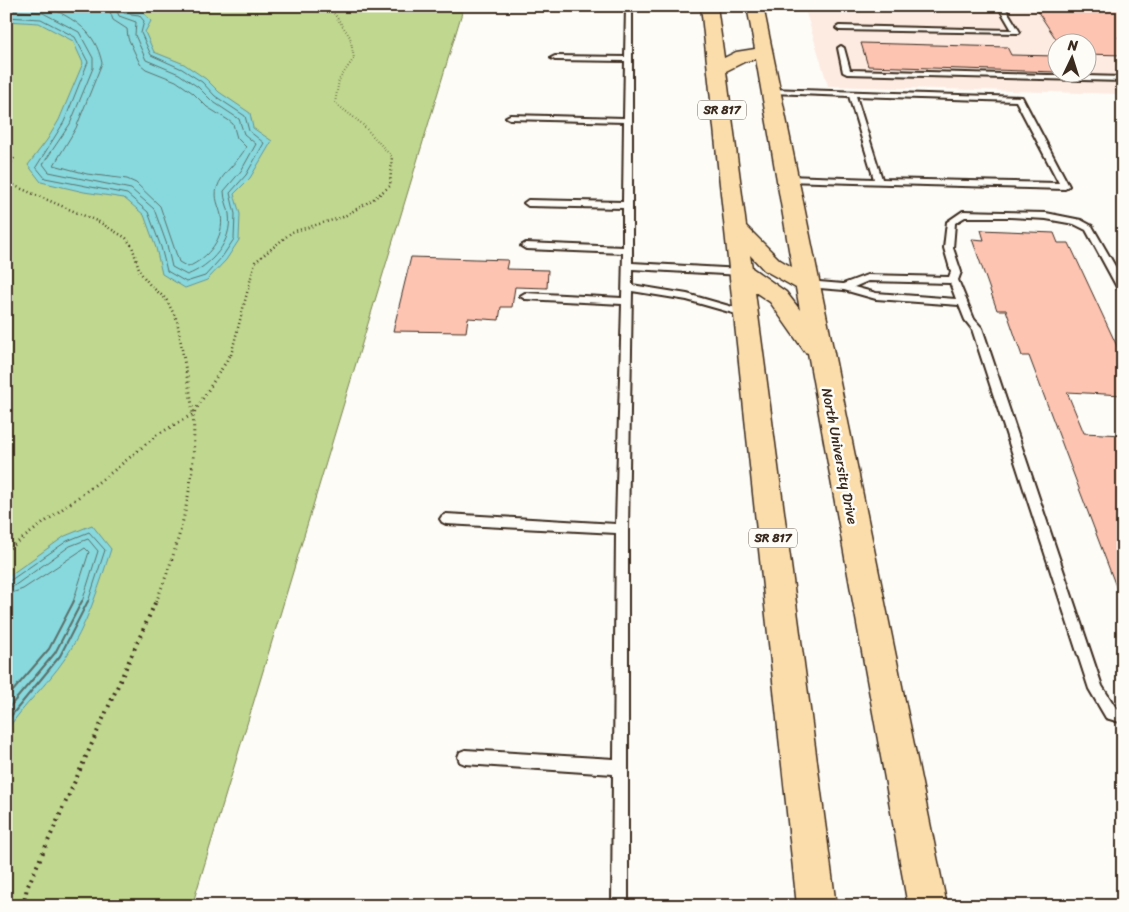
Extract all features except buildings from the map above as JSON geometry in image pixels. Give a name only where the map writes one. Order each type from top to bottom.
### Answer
[{"type":"main road","name":"SR 817","points":[[709,6],[817,906]]},
{"type":"main road","name":"North University Drive","points":[[755,6],[806,284],[928,906]]},
{"type":"main road","points":[[717,68],[742,56],[764,53]]},
{"type":"main road","points":[[737,229],[772,265],[806,284]]},
{"type":"main road","points":[[742,272],[778,297],[821,356]]},
{"type":"lane","points":[[620,906],[622,529],[627,288],[629,6]]},
{"type":"lane","points":[[839,28],[1017,32],[1000,6]]},
{"type":"lane","points":[[841,48],[847,72],[1123,79]]},
{"type":"lane","points":[[554,58],[628,59]]},
{"type":"lane","points":[[771,91],[1019,99],[1065,186],[787,178]]},
{"type":"lane","points":[[852,94],[879,182]]},
{"type":"lane","points":[[510,117],[628,120]]},
{"type":"lane","points":[[528,203],[627,205]]},
{"type":"lane","points":[[1123,289],[1089,228],[1080,222],[1063,218],[963,214],[951,222],[948,254],[956,272],[953,280],[961,302],[970,320],[977,328],[1096,689],[1111,713],[1123,717]]},
{"type":"lane","points":[[526,246],[627,250]]},
{"type":"lane","points":[[627,266],[742,272]]},
{"type":"lane","points":[[844,287],[867,278],[953,280]]},
{"type":"lane","points":[[806,284],[844,287],[876,296],[961,302]]},
{"type":"lane","points":[[627,288],[657,290],[699,298],[747,314]]},
{"type":"lane","points":[[525,296],[626,301]]},
{"type":"lane","points":[[446,519],[622,529]]},
{"type":"lane","points":[[465,756],[621,767]]},
{"type":"path","points":[[6,551],[105,478],[157,435],[193,414],[230,358],[255,262],[292,232],[343,217],[372,200],[390,186],[393,158],[361,124],[335,103],[339,80],[354,58],[350,36],[329,6]]},
{"type":"path","points":[[14,158],[6,172],[10,182],[15,186],[106,225],[126,238],[132,246],[140,272],[150,285],[166,299],[177,320],[193,414],[192,478],[174,557],[144,632],[27,888],[23,906]]},
{"type":"shaded area","points":[[804,6],[1123,6],[1123,94],[828,86]]},
{"type":"green space","points":[[6,6],[464,6],[192,906],[6,906]]},
{"type":"water","points":[[6,6],[114,6],[142,11],[151,21],[145,32],[154,52],[184,64],[206,79],[219,92],[250,113],[253,128],[272,141],[250,178],[234,194],[240,214],[239,240],[226,260],[207,280],[185,288],[162,274],[156,248],[144,215],[124,198],[84,192],[41,182],[28,165],[59,120],[83,63],[73,41],[39,23],[6,21]]},
{"type":"water","points":[[92,525],[111,549],[92,606],[64,660],[6,732],[6,578],[65,536]]}]
